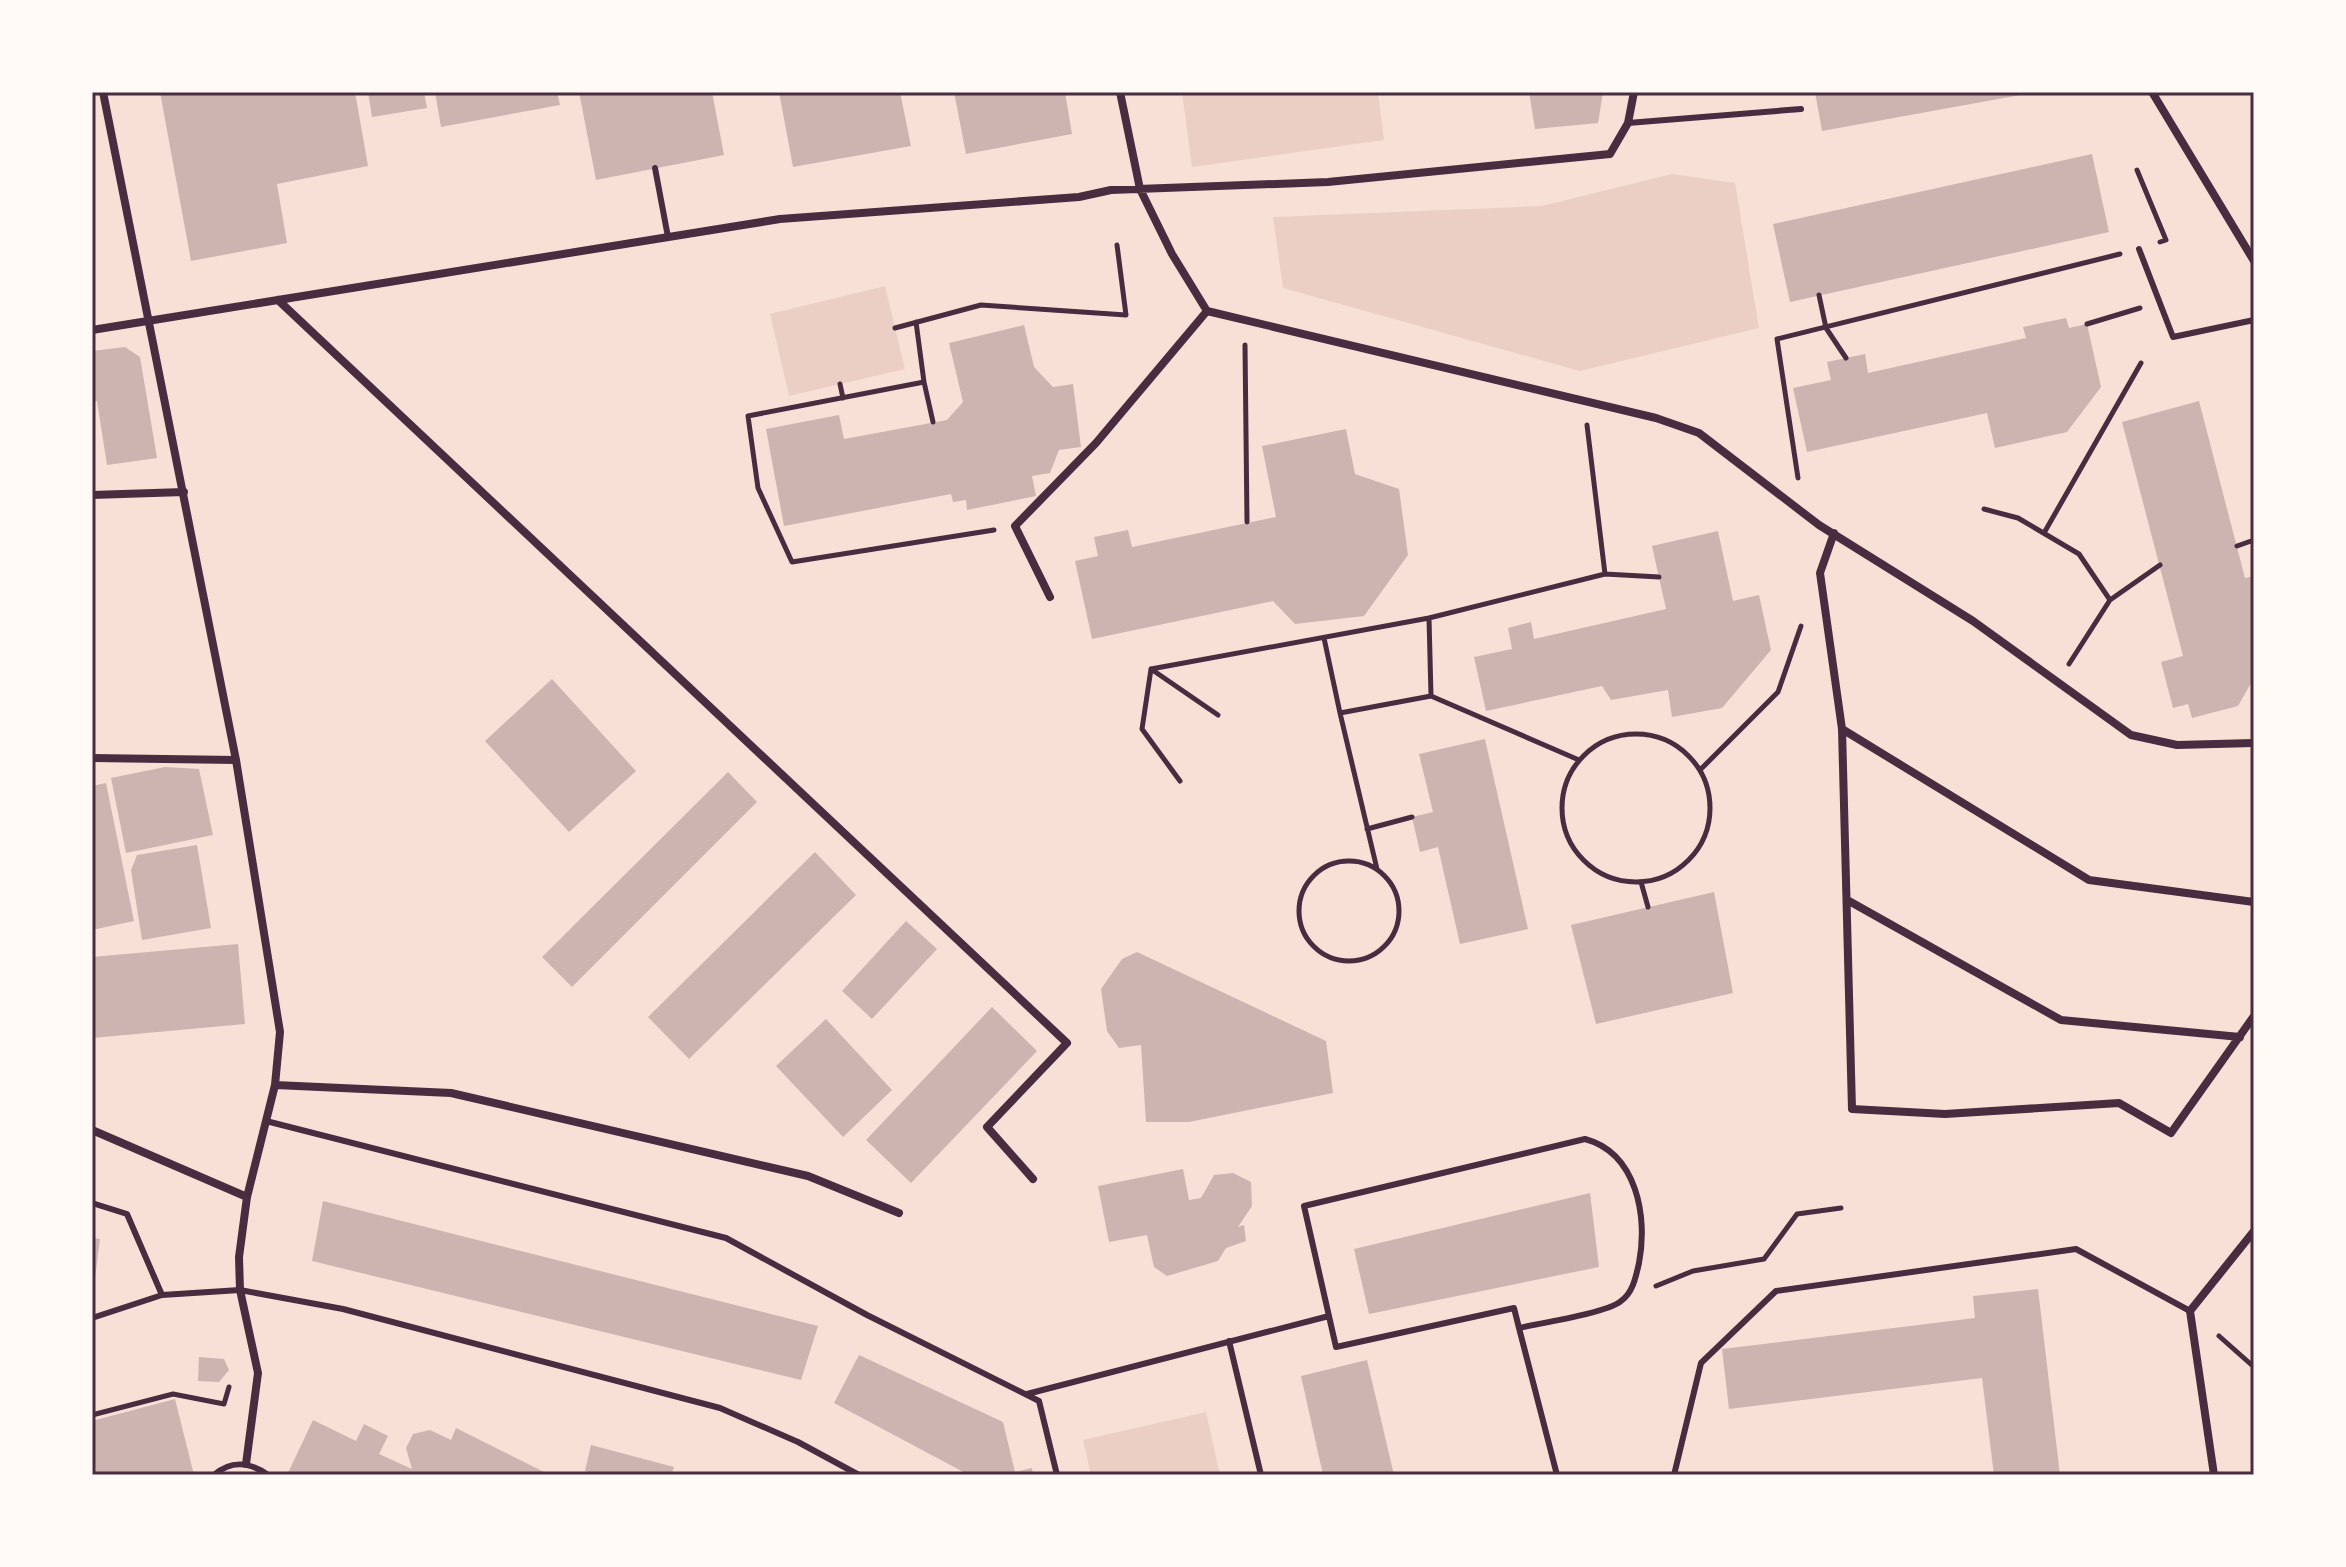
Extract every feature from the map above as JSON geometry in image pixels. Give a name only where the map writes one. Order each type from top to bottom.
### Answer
[{"type":"street","points":[[103,92],[236,760],[280,1032],[275,1085],[247,1197],[239,1257],[240,1290],[258,1373],[246,1464]]},
{"type":"street","points":[[1120,92],[1140,189],[1172,254],[1207,311],[1656,418],[1699,433],[1804,514],[1973,621],[2131,735],[2177,745],[2254,743]]},
{"type":"street","points":[[92,330],[780,219],[1140,189],[1328,182],[1610,154],[1628,123],[1634,92]]},
{"type":"street","points":[[2152,92],[2254,261]]},
{"type":"street","points":[[278,300],[1067,1043],[987,1127],[1033,1179]]},
{"type":"street","points":[[1050,597],[1015,526],[1096,443],[1207,311]]},
{"type":"street","points":[[92,495],[184,492]]},
{"type":"street","points":[[1834,533],[1820,573],[1842,729],[1849,901],[1852,1109],[1945,1114],[2119,1103],[2171,1133],[2254,1016]]},
{"type":"street","points":[[1842,729],[2089,880],[2254,902]]},
{"type":"street","points":[[92,758],[236,760]]},
{"type":"street","points":[[1849,901],[2061,1020],[2240,1037]]},
{"type":"street","points":[[275,1085],[451,1093],[808,1176],[899,1213]]},
{"type":"street","points":[[92,1130],[247,1197]]},
{"type":"street","points":[[2214,1475],[2190,1311],[2254,1231]]},
{"type":"lane","points":[[1628,123],[1801,109]]},
{"type":"lane","points":[[655,168],[668,237]]},
{"type":"lane","points":[[2139,249],[2173,337],[2254,320]]},
{"type":"lane","points":[[266,1121],[726,1238],[867,1315],[1039,1401],[1057,1475]]},
{"type":"lane","points":[[1519,1328],[1615,1306],[1631,1291],[1643,1244],[1642,1219],[1628,1171],[1599,1143],[1585,1139],[1304,1206],[1336,1347],[1514,1308],[1519,1328],[1557,1475]]},
{"type":"lane","points":[[92,1203],[127,1214],[162,1295]]},
{"type":"lane","points":[[1674,1475],[1701,1363],[1776,1291],[2076,1249],[2190,1311]]},
{"type":"lane","points":[[92,1318],[162,1295],[240,1290],[343,1309],[720,1408],[798,1442],[859,1475]]},
{"type":"lane","points":[[1025,1394],[1329,1316]]},
{"type":"lane","points":[[1229,1341],[1261,1475]]},
{"type":"lane","points":[[214,1475],[228,1466],[246,1464],[268,1475]]},
{"type":"path","points":[[1804,514],[1777,339],[2166,240],[2137,170]]},
{"type":"path","points":[[895,328],[981,305],[1126,315],[1117,245]]},
{"type":"path","points":[[1819,295],[1826,328],[1846,358]]},
{"type":"path","points":[[2087,324],[2160,302]]},
{"type":"path","points":[[1245,320],[1247,522]]},
{"type":"path","points":[[916,322],[933,422]]},
{"type":"path","points":[[2044,533],[2141,363]]},
{"type":"path","points":[[924,382],[748,416],[758,488],[792,562],[1015,526]]},
{"type":"path","points":[[840,384],[843,398]]},
{"type":"path","points":[[1584,401],[1605,574]]},
{"type":"path","points":[[1984,509],[2018,518],[2079,554],[2110,600]]},
{"type":"path","points":[[2237,546],[2254,540]]},
{"type":"path","points":[[2058,681],[2110,600],[2160,565]]},
{"type":"path","points":[[1151,669],[1429,618],[1605,574],[1659,577]]},
{"type":"path","points":[[1429,618],[1431,696]]},
{"type":"path","points":[[1701,769],[1778,692],[1804,618]]},
{"type":"path","points":[[1324,638],[1377,869],[1396,895],[1399,911],[1388,942],[1361,960],[1329,957],[1316,949],[1300,920],[1304,888],[1328,865],[1345,861],[1377,869]]},
{"type":"path","points":[[1151,669],[1218,715]]},
{"type":"path","points":[[1151,669],[1142,729],[1180,781]]},
{"type":"path","points":[[1340,713],[1431,696],[1579,760]]},
{"type":"path","points":[[1642,733],[1675,745],[1701,769],[1709,793],[1710,818],[1703,842],[1687,862],[1666,876],[1641,882],[1616,879],[1593,868],[1575,850],[1565,827],[1562,804],[1567,780],[1579,760],[1597,744],[1619,735],[1642,733]]},
{"type":"path","points":[[1367,829],[1412,817]]},
{"type":"path","points":[[1641,882],[1648,907]]},
{"type":"path","points":[[1655,1286],[1693,1271],[1764,1259],[1797,1214],[1841,1208]]},
{"type":"path","points":[[2190,1311],[2254,1367]]},
{"type":"path","points":[[92,1415],[173,1394],[224,1404],[233,1375]]},
{"type":"shaded area","points":[[1182,92],[1378,92],[1384,140],[1192,167]]},
{"type":"shaded area","points":[[1672,174],[1735,183],[1759,328],[1580,371],[1283,288],[1273,217],[1542,206]]},
{"type":"shaded area","points":[[885,286],[905,369],[789,396],[770,314]]},
{"type":"shaded area","points":[[1206,1412],[1220,1475],[1091,1475],[1083,1440]]},
{"type":"building","points":[[160,92],[355,92],[368,166],[277,184],[287,243],[191,261]]},
{"type":"building","points":[[368,92],[424,92],[427,108],[372,117]]},
{"type":"building","points":[[435,92],[557,92],[560,105],[441,127]]},
{"type":"building","points":[[579,92],[712,92],[724,155],[596,180]]},
{"type":"building","points":[[779,92],[900,92],[911,146],[793,167]]},
{"type":"building","points":[[954,92],[1065,92],[1072,134],[966,154]]},
{"type":"building","points":[[1529,92],[1603,92],[1598,123],[1535,129]]},
{"type":"building","points":[[1815,92],[2026,92],[2026,94],[1822,131]]},
{"type":"building","points":[[2092,154],[2109,232],[1790,302],[1773,224]]},
{"type":"building","points":[[2066,318],[2069,328],[2087,324],[2101,387],[2067,432],[1995,448],[1987,413],[1807,452],[1793,388],[1831,380],[1827,362],[1865,354],[1868,373],[2026,338],[2023,327]]},
{"type":"building","points":[[1024,325],[1034,367],[1053,387],[1073,384],[1081,447],[1059,450],[1050,473],[1032,476],[1036,496],[967,510],[966,500],[953,502],[951,494],[784,526],[766,429],[839,415],[844,439],[947,420],[963,402],[949,343]]},
{"type":"building","points":[[125,347],[140,357],[157,458],[107,465],[97,401],[92,402],[92,351]]},
{"type":"building","points":[[2199,401],[2245,578],[2254,576],[2254,678],[2238,706],[2192,718],[2188,704],[2173,708],[2161,662],[2183,656],[2122,422]]},
{"type":"building","points":[[1346,429],[1355,474],[1399,489],[1408,555],[1364,616],[1295,624],[1273,601],[1092,639],[1075,561],[1098,556],[1094,537],[1128,530],[1132,547],[1276,517],[1262,446]]},
{"type":"building","points":[[1718,531],[1733,601],[1759,595],[1771,650],[1722,708],[1672,717],[1668,690],[1611,700],[1602,686],[1486,711],[1474,657],[1512,649],[1508,628],[1531,622],[1534,639],[1666,609],[1652,546]]},
{"type":"building","points":[[552,679],[636,771],[569,832],[485,741]]},
{"type":"building","points":[[1485,739],[1528,929],[1460,944],[1438,847],[1420,852],[1412,817],[1433,812],[1419,754]]},
{"type":"building","points":[[165,767],[199,769],[213,835],[126,853],[111,778]]},
{"type":"building","points":[[728,772],[757,802],[572,987],[542,957]]},
{"type":"building","points":[[106,783],[134,921],[92,930],[92,786]]},
{"type":"building","points":[[197,845],[211,928],[142,940],[131,870],[137,855]]},
{"type":"building","points":[[815,852],[856,895],[689,1059],[648,1017]]},
{"type":"building","points":[[1714,892],[1733,993],[1596,1024],[1571,925]]},
{"type":"building","points":[[906,921],[937,949],[872,1019],[842,991]]},
{"type":"building","points":[[238,944],[245,1024],[92,1038],[92,957]]},
{"type":"building","points":[[1137,952],[1326,1041],[1333,1093],[1189,1122],[1146,1122],[1141,1045],[1119,1048],[1107,1031],[1101,989],[1122,959]]},
{"type":"building","points":[[992,1007],[1037,1051],[911,1183],[866,1140]]},
{"type":"building","points":[[826,1019],[892,1090],[843,1137],[776,1066]]},
{"type":"building","points":[[1183,1169],[1189,1200],[1201,1198],[1214,1175],[1233,1173],[1251,1182],[1252,1206],[1238,1227],[1244,1225],[1246,1241],[1226,1248],[1218,1261],[1167,1276],[1154,1267],[1147,1235],[1109,1242],[1098,1186]]},
{"type":"building","points":[[1590,1193],[1599,1267],[1369,1314],[1354,1249]]},
{"type":"building","points":[[323,1201],[818,1326],[801,1380],[312,1261]]},
{"type":"building","points":[[92,1238],[100,1239],[94,1286],[92,1285]]},
{"type":"building","points":[[2038,1289],[2060,1475],[1994,1475],[1982,1378],[1729,1409],[1722,1349],[1975,1318],[1973,1296]]},
{"type":"building","points":[[859,1355],[1003,1422],[1015,1472],[1032,1468],[1033,1475],[969,1475],[834,1403]]},
{"type":"building","points":[[199,1357],[224,1359],[229,1370],[219,1382],[198,1381]]},
{"type":"building","points":[[1367,1360],[1394,1475],[1323,1475],[1301,1376]]},
{"type":"building","points":[[175,1399],[194,1475],[92,1475],[92,1421]]},
{"type":"building","points":[[313,1420],[356,1441],[364,1424],[388,1436],[379,1454],[412,1469],[406,1448],[413,1434],[430,1430],[451,1440],[456,1428],[550,1475],[287,1475]]},
{"type":"building","points":[[591,1445],[674,1467],[671,1475],[598,1475],[585,1471]]}]
